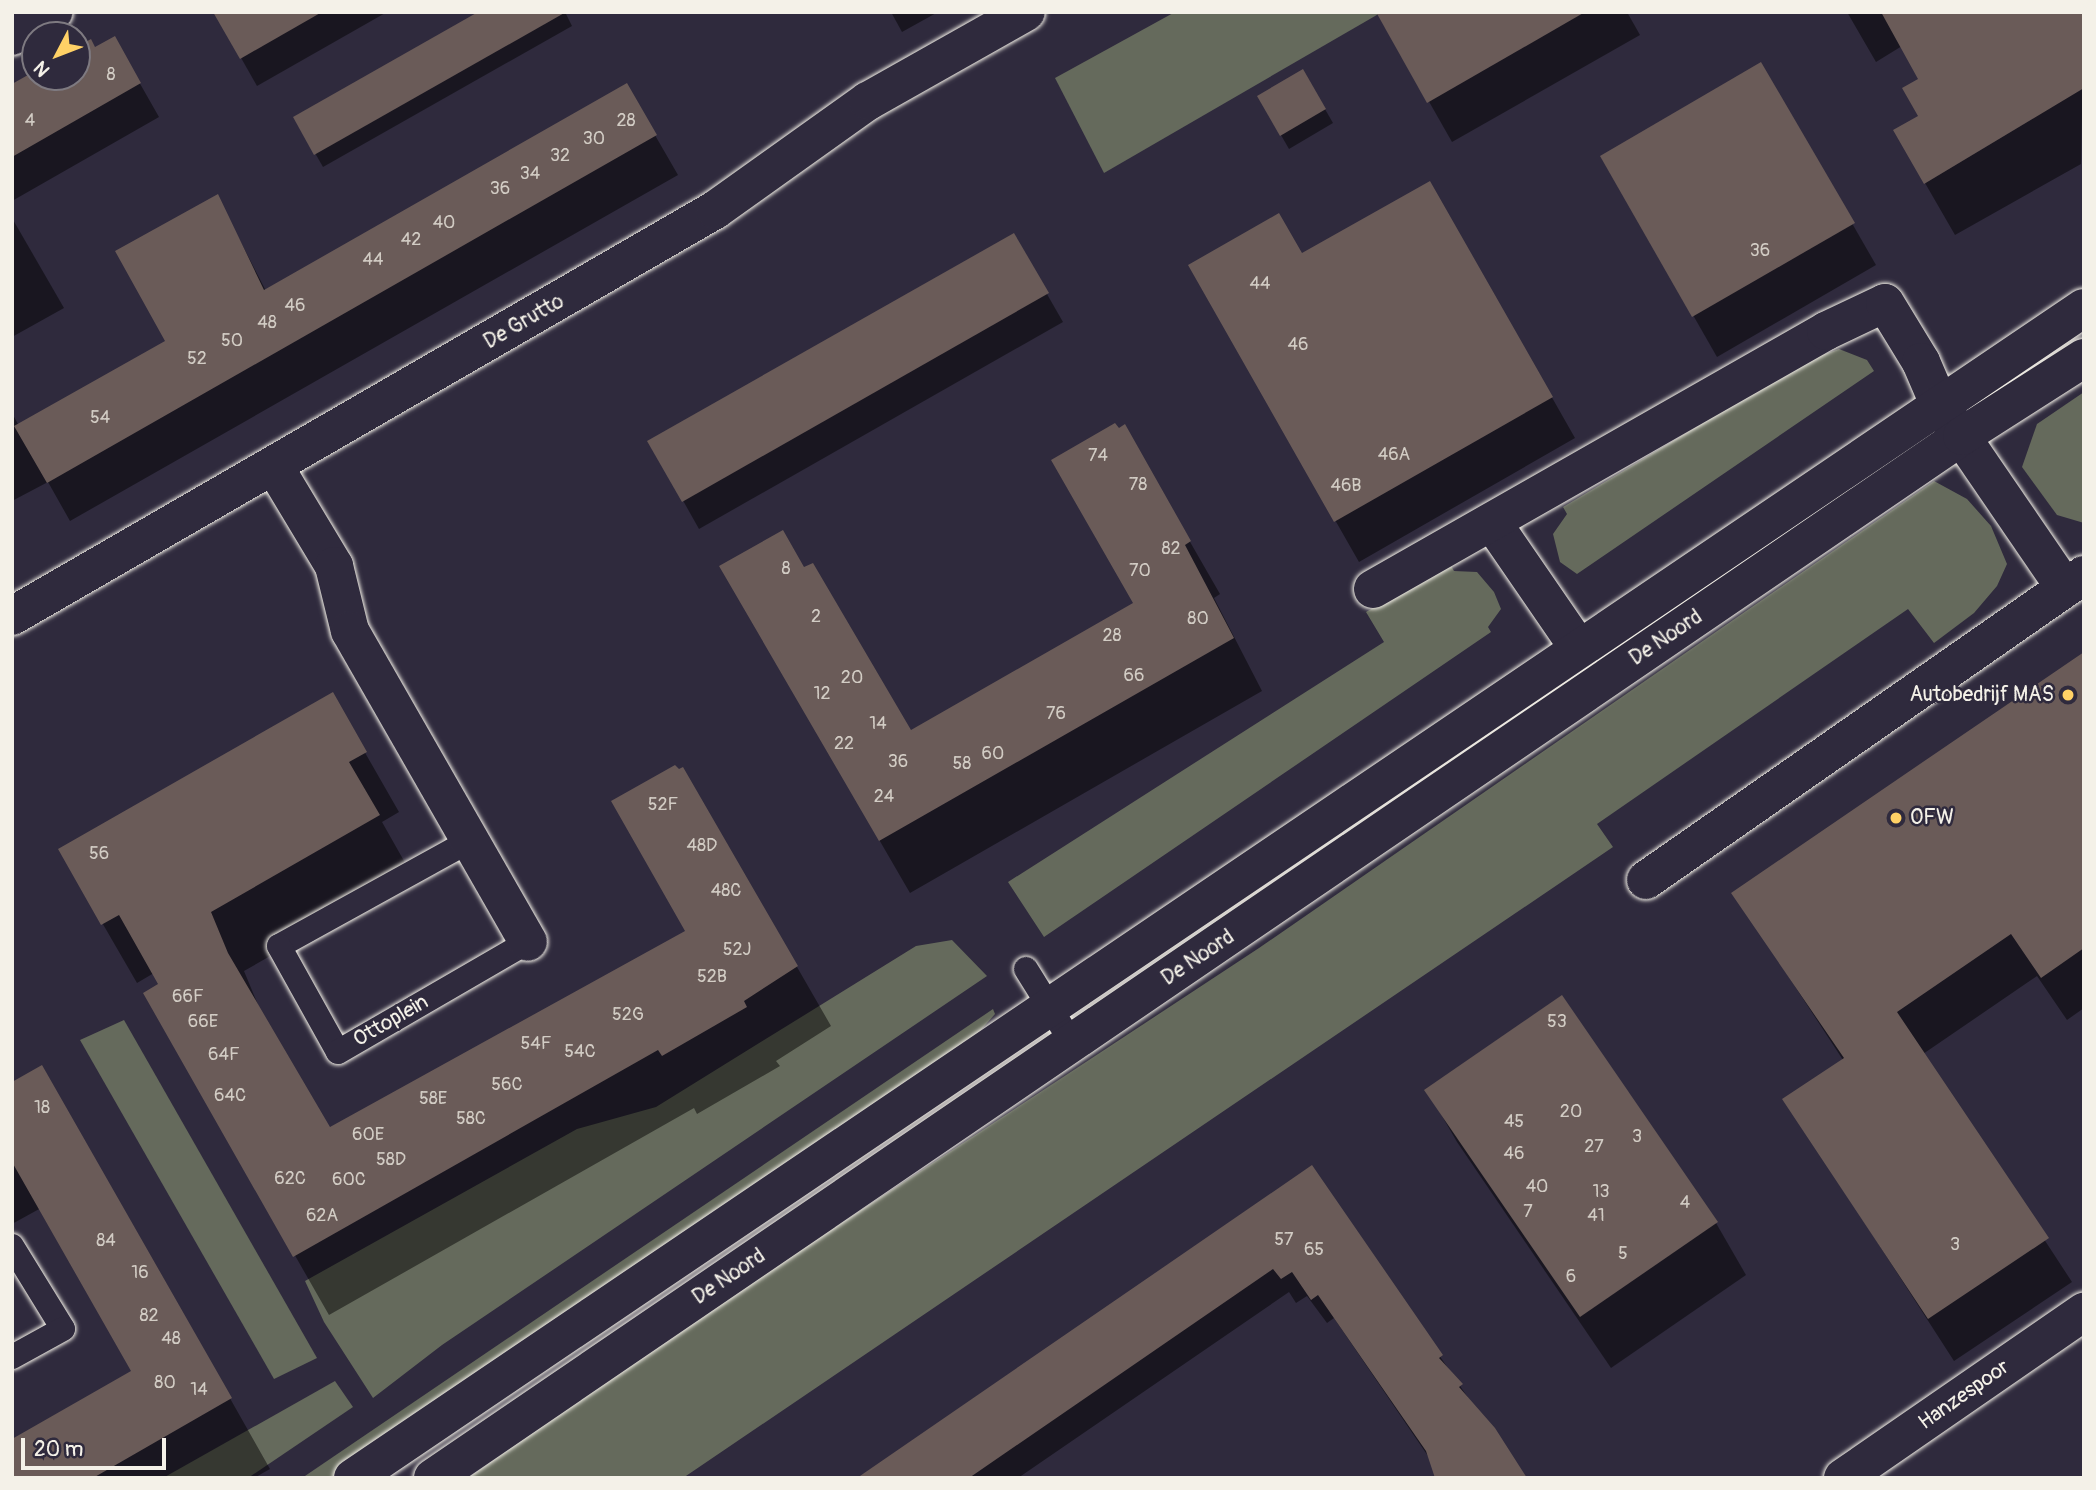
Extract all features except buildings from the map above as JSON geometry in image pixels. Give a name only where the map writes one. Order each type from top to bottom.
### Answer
[{"type":"main road","points":[[12,36],[53,12]]},
{"type":"main road","name":"De Grutto","points":[[12,616],[715,210],[868,101],[1026,12]]},
{"type":"main road","points":[[1373,589],[1826,331],[1885,303],[1921,362],[1939,404],[2074,582],[1646,880]]},
{"type":"main road","name":"De Noord","points":[[354,1478],[1578,647],[2084,309]]},
{"type":"main road","name":"De Noord","points":[[433,1478],[1962,436],[2084,358]]},
{"type":"main road","name":"Ottoplein","points":[[274,466],[334,566],[350,631],[528,942]]},
{"type":"main road","points":[[1492,522],[1578,647]]},
{"type":"main road","name":"Hanzespoor","points":[[1843,1478],[2084,1312]]},
{"type":"lane","name":"Ottoplein","points":[[471,840],[279,946],[285,958],[338,1052],[528,942]]},
{"type":"lane","points":[[1026,969],[1072,1043]]},
{"type":"lane","points":[[12,1246],[63,1329],[12,1357]]},
{"type":"green space","points":[[1175,12],[1382,12],[1104,173],[1055,78]]},
{"type":"green space","points":[[1839,349],[1867,360],[1874,371],[1577,574],[1560,562],[1553,534],[1567,514],[1563,507],[1808,360]]},
{"type":"green space","points":[[2084,392],[2084,523],[2057,515],[2022,467],[2037,424]]},
{"type":"green space","points":[[1934,481],[1967,499],[1991,526],[2007,564],[1997,586],[1974,613],[1934,643],[1908,609],[1597,824],[1613,847],[683,1478],[468,1478],[682,1328],[1259,948]]},
{"type":"green space","points":[[1450,564],[1454,571],[1477,572],[1494,592],[1501,609],[1488,627],[1491,632],[1044,937],[1008,882],[1384,642],[1366,612]]},
{"type":"green space","points":[[952,940],[987,976],[442,1345],[373,1398],[324,1322],[305,1281],[577,1129],[656,1107],[916,946]]},
{"type":"green space","points":[[993,1009],[995,1014],[966,1047],[360,1460],[332,1478],[302,1478]]},
{"type":"green space","points":[[124,1020],[317,1358],[274,1379],[80,1040]]},
{"type":"green space","points":[[335,1381],[353,1407],[248,1478],[163,1478]]},
{"type":"place","name":"Autobedrijf MAS","points":[[2068,695]]},
{"type":"place","name":"OFW","points":[[1896,818]]}]
